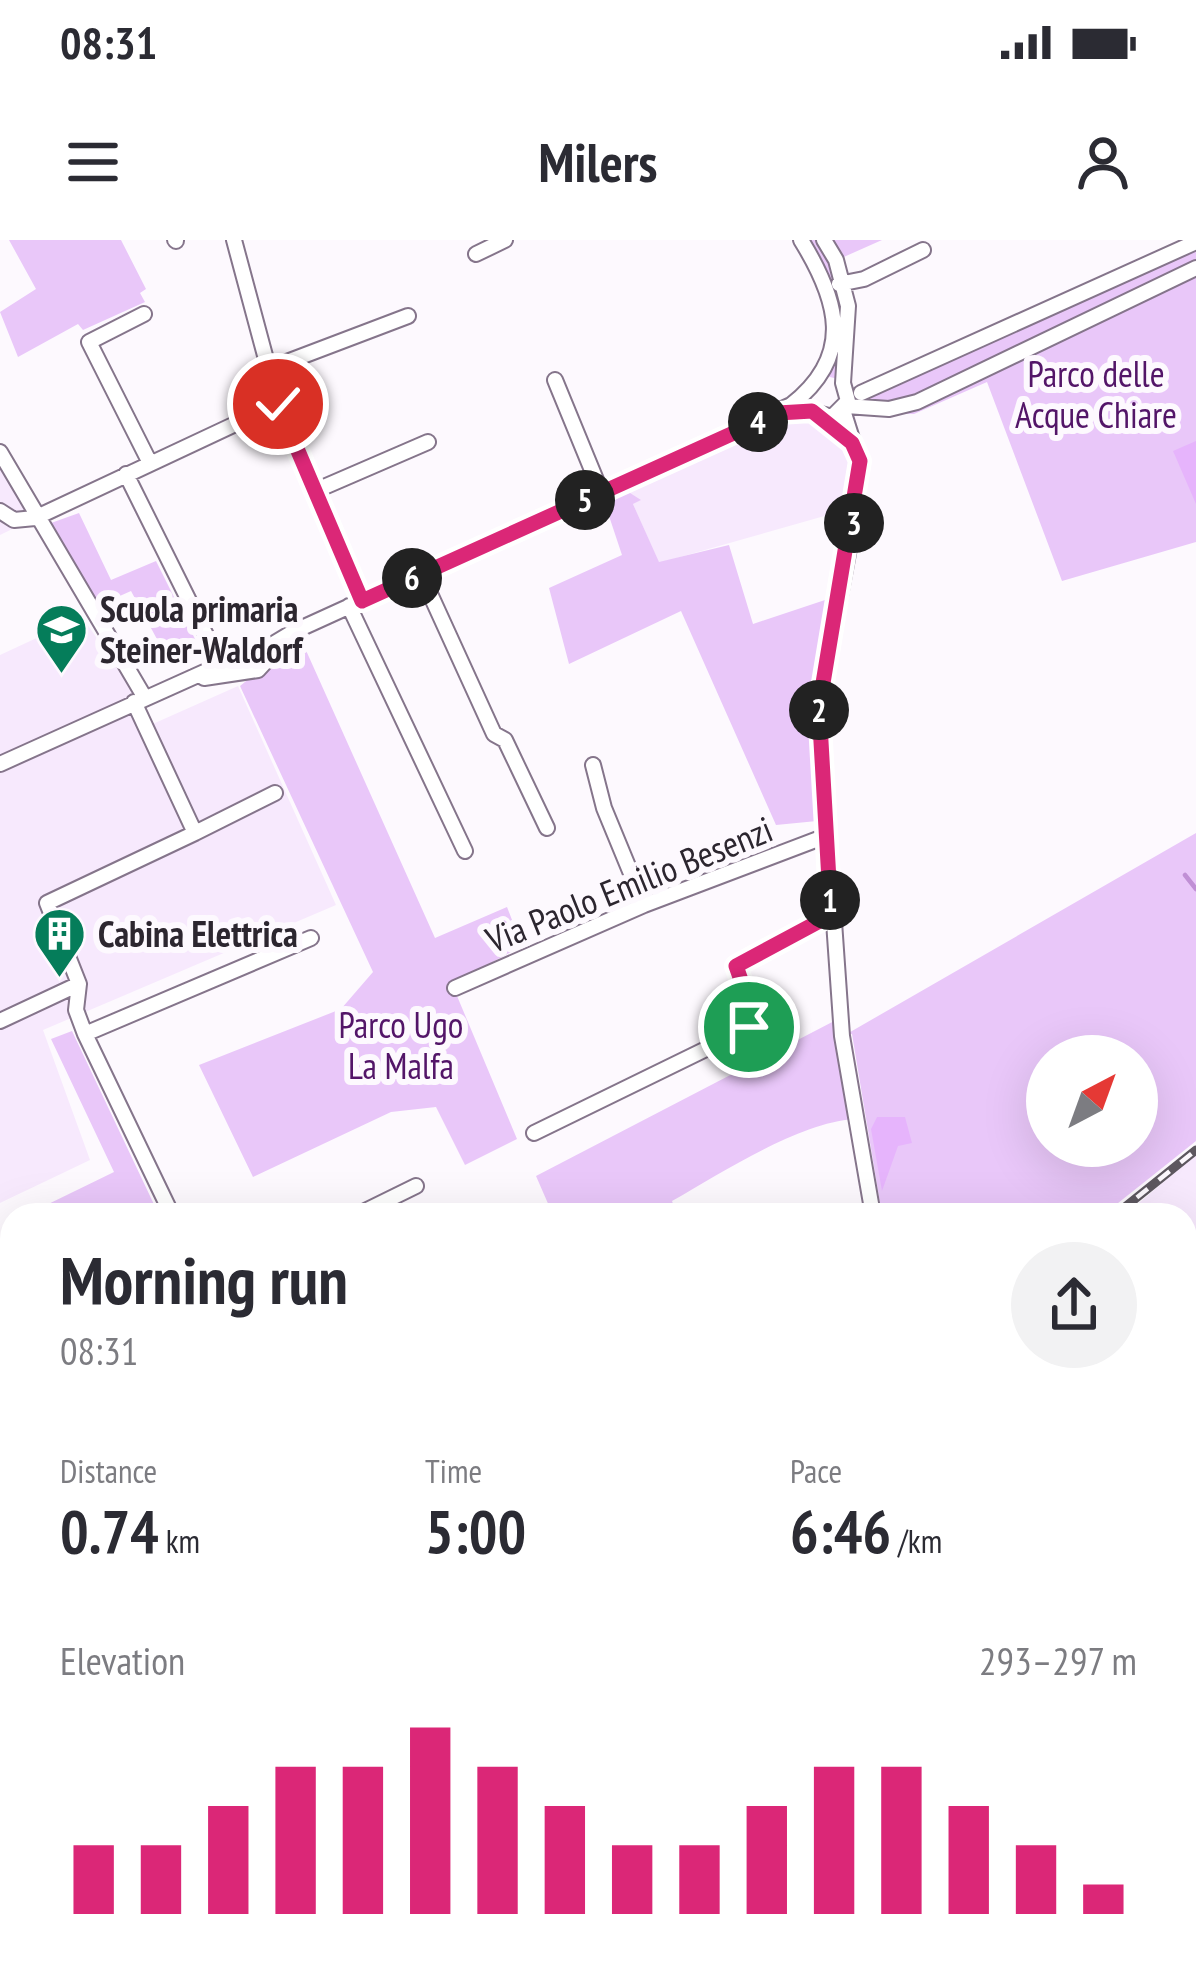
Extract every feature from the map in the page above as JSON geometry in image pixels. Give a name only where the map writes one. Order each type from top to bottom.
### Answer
[{"type":"street","points":[[476,254],[505,240]]},
{"type":"street","points":[[801,240],[836,285],[836,316],[814,383],[819,414],[852,443]]},
{"type":"street","points":[[824,240],[836,285],[850,388],[845,408],[860,461],[856,511],[819,707],[842,1036],[871,1203]]},
{"type":"street","points":[[237,241],[278,404],[317,490],[356,603],[465,851]]},
{"type":"street","points":[[850,388],[1196,242]]},
{"type":"street","points":[[836,285],[864,279],[923,250]]},
{"type":"street","points":[[778,413],[900,406],[1196,268]]},
{"type":"street","points":[[144,314],[89,342],[150,463]]},
{"type":"street","points":[[271,368],[408,316]]},
{"type":"street","points":[[555,380],[602,492]]},
{"type":"street","points":[[0,764],[193,679],[258,670],[293,632],[778,413],[814,383],[850,388],[900,406]]},
{"type":"street","points":[[0,511],[14,520],[35,518],[278,404]]},
{"type":"street","points":[[317,490],[428,442]]},
{"type":"street","points":[[0,452],[140,700],[195,833]]},
{"type":"street","points":[[126,475],[208,639]]},
{"type":"street","points":[[421,574],[494,734],[505,740],[547,828]]},
{"type":"street","points":[[593,765],[604,808],[644,905]]},
{"type":"street","points":[[166,1203],[85,1034],[76,1010],[79,984],[47,903],[275,793]]},
{"type":"street","name":"Via Paolo Emilio Besenzi","points":[[455,988],[644,905],[826,836]]},
{"type":"street","points":[[535,1133],[747,1029],[753,1014],[736,966],[831,915]]},
{"type":"street","points":[[85,1034],[311,938]]},
{"type":"street","points":[[0,1021],[79,984]]},
{"type":"street","points":[[381,1203],[416,1186]]},
{"type":"shaded area","points":[[789,420],[816,423],[842,440],[853,465],[849,509],[659,563],[633,504],[640,500],[627,491]]},
{"type":"shaded area","points":[[1196,441],[1196,504],[1173,451]]},
{"type":"shaded area","points":[[0,451],[35,518],[0,535]]},
{"type":"shaded area","points":[[82,617],[137,695],[133,697],[146,727],[238,686],[336,905],[43,1030],[90,1160],[0,1203],[0,655]]},
{"type":"shaded area","points":[[877,1117],[905,1117],[912,1143],[898,1146],[882,1191],[871,1129]]},
{"type":"shaded area","points":[[1196,1154],[1196,1203],[1139,1203]]},
{"type":"green space","points":[[9,240],[121,240],[146,289],[140,293],[145,302],[83,330],[78,324],[18,357],[0,312],[36,289]]},
{"type":"green space","points":[[801,240],[882,240],[837,260],[844,283],[838,379],[826,376],[836,316]]},
{"type":"green space","name":"Parco delle Acque Chiare","points":[[1196,242],[1196,542],[1062,581],[987,382],[914,414],[864,413],[848,397]]},
{"type":"green space","points":[[627,491],[641,500],[633,504],[659,562],[729,545],[753,624],[834,597],[813,685],[817,821],[776,825],[681,611],[569,664],[549,588],[622,555],[606,507]]},
{"type":"green space","points":[[79,513],[111,580],[156,561],[200,649],[221,644],[224,650],[172,667],[131,591],[95,607],[51,523]]},
{"type":"green space","name":"Parco Ugo La Malfa","points":[[300,637],[435,938],[507,907],[522,946],[452,984],[517,1139],[465,1165],[436,1107],[391,1112],[253,1177],[199,1065],[341,1009],[373,972],[240,686]]},
{"type":"green space","points":[[1196,833],[1196,1141],[1118,1203],[880,1203],[852,1034],[845,1035]]},
{"type":"green space","points":[[838,1019],[854,1119],[785,1139],[673,1203],[548,1203],[536,1176]]},
{"type":"green space","points":[[72,1031],[153,1203],[50,1203],[114,1172],[51,1039]]},
{"type":"waterway","points":[[1185,875],[1196,889]]},
{"type":"railway","points":[[1130,1203],[1196,1150]]},
{"type":"place","name":"Scuola primaria Steiner-Waldorf","points":[[61,675]]},
{"type":"place","name":"Cabina Elettrica","points":[[59,979]]},
{"type":"route","points":[[278,404],[362,601],[778,413],[812,411],[852,443],[860,461],[856,511],[819,707],[831,915],[736,966],[753,1014],[749,1027]]}]
